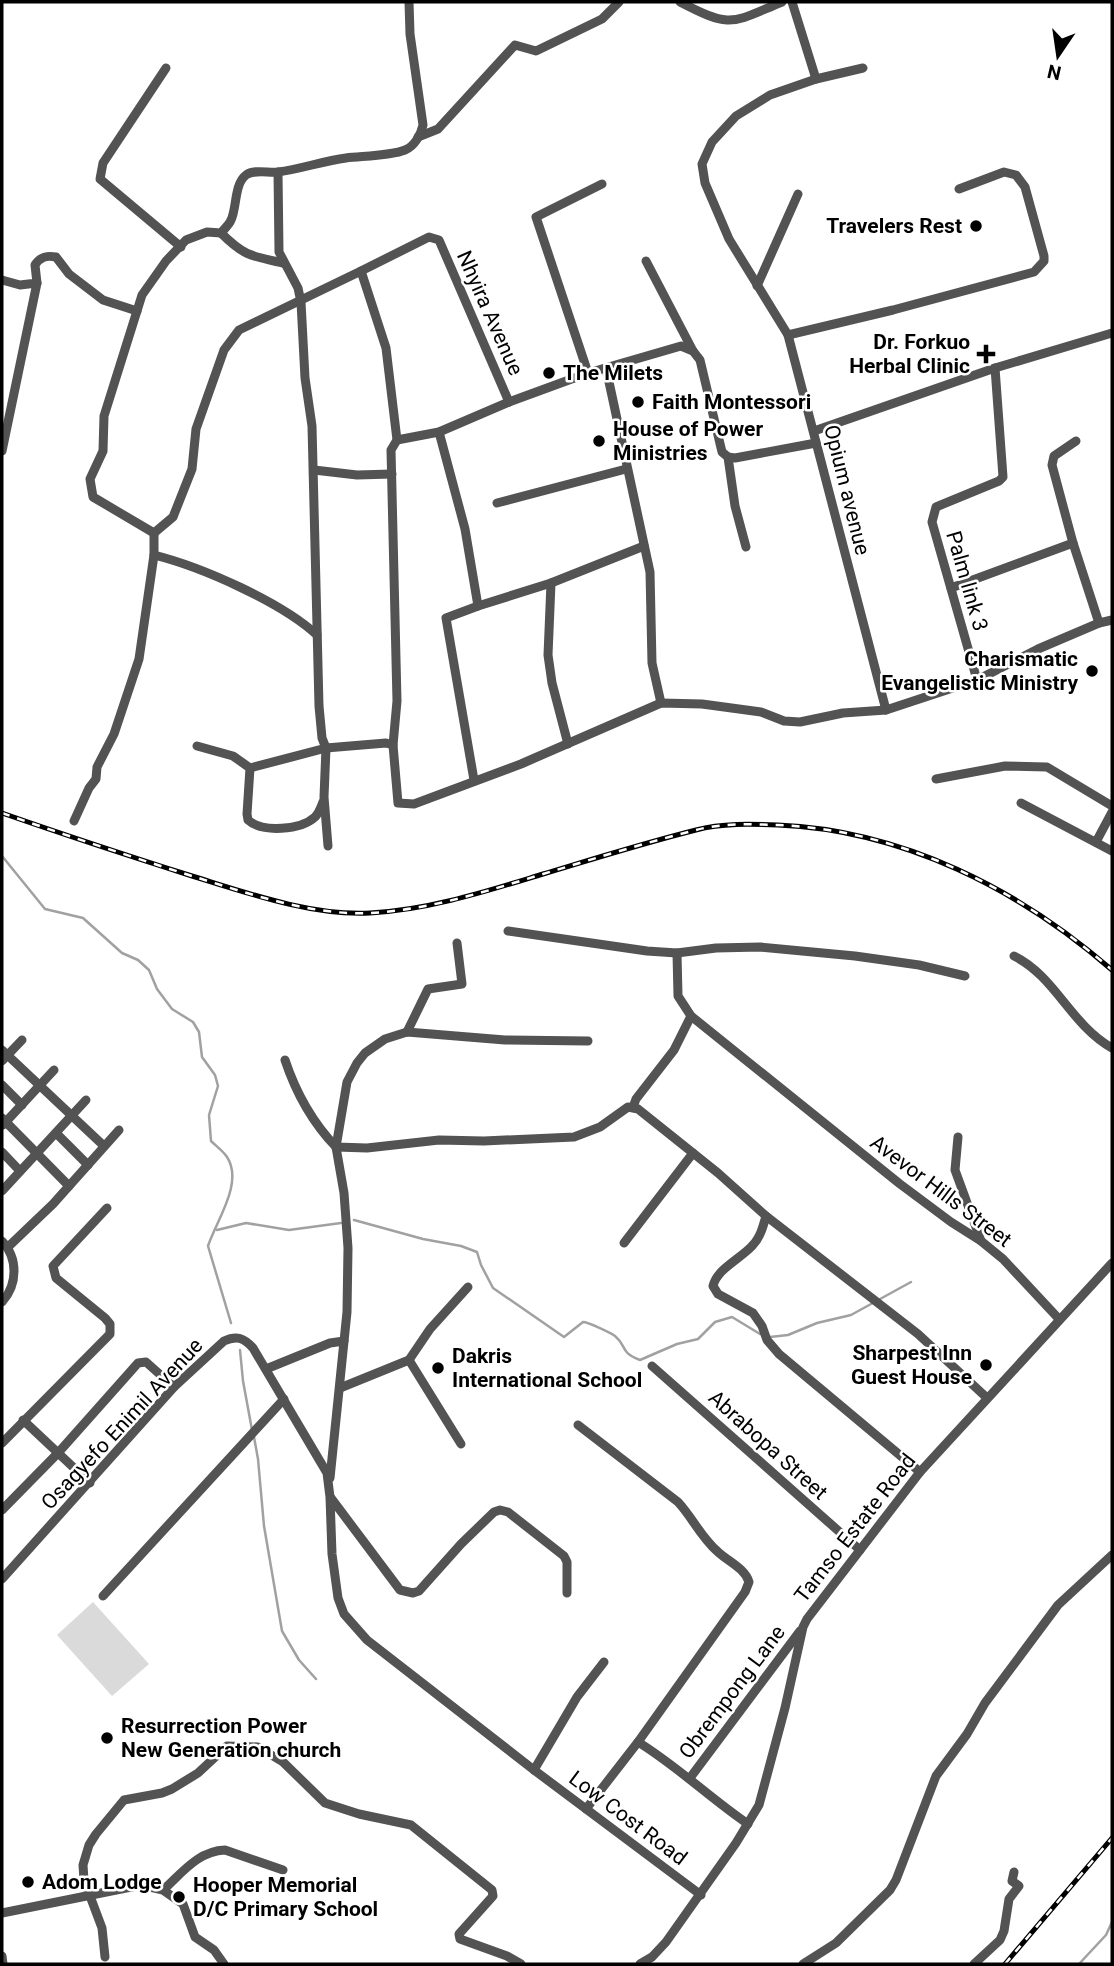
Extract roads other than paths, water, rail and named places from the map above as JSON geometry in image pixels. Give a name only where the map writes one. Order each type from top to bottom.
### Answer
[{"type":"street","points":[[221,233],[231,220],[240,184],[244,176],[250,173],[278,172],[346,158],[407,150],[418,137],[423,125],[410,34],[409,2]]},
{"type":"street","points":[[418,137],[438,128],[515,45],[536,51],[602,19],[619,2]]},
{"type":"street","points":[[680,2],[711,18],[723,21],[737,20],[782,2]]},
{"type":"street","points":[[792,2],[816,79],[863,68]]},
{"type":"street","points":[[166,68],[103,163],[100,179],[181,247]]},
{"type":"street","name":"Opium avenue","points":[[816,79],[770,95],[736,116],[712,142],[702,164],[705,183],[729,239],[788,335],[886,710]]},
{"type":"street","points":[[278,172],[278,242],[283,263],[292,275],[300,302],[304,378],[312,426],[320,722],[321,738],[326,748],[324,797],[328,846]]},
{"type":"street","points":[[788,335],[1034,272],[1044,256],[1025,187],[1016,175],[1004,172],[959,189]]},
{"type":"street","points":[[588,373],[536,217],[602,184]]},
{"type":"street","points":[[757,286],[798,194]]},
{"type":"street","points":[[74,821],[96,779],[97,767],[114,734],[139,659],[154,555],[154,533],[93,498],[90,479],[103,451],[104,416],[136,311],[142,295],[166,261],[186,240],[197,234],[221,233],[237,249],[248,255],[283,263]]},
{"type":"street","name":"Nhyira Avenue","points":[[154,533],[173,517],[192,469],[196,429],[224,350],[239,330],[429,237],[439,240],[509,402]]},
{"type":"street","points":[[2,451],[37,283],[35,265],[38,260],[44,256],[56,257],[69,274],[103,300],[136,311]]},
{"type":"street","points":[[646,261],[700,360],[722,452],[735,458],[816,443]]},
{"type":"street","points":[[361,271],[386,348],[397,440],[391,450],[397,701],[393,746],[398,803],[414,804],[521,764],[661,703],[702,704],[761,712],[784,721],[800,722],[844,713],[886,710],[977,680],[1038,649],[1112,620]]},
{"type":"street","points":[[2,279],[20,285],[37,283]]},
{"type":"street","points":[[814,431],[995,368],[1112,333]]},
{"type":"street","points":[[397,440],[439,432],[509,402],[588,373],[681,346],[693,351]]},
{"type":"street","points":[[606,368],[650,572],[652,663],[661,703]]},
{"type":"street","name":"Palm link 3","points":[[977,680],[932,522],[936,507],[1003,478],[995,368]]},
{"type":"street","points":[[439,432],[465,529],[478,606]]},
{"type":"street","points":[[1076,441],[1054,456],[1052,465],[1073,543],[1100,623]]},
{"type":"street","points":[[728,457],[735,506],[746,547]]},
{"type":"street","points":[[497,503],[626,469]]},
{"type":"street","points":[[314,470],[357,475],[392,474]]},
{"type":"street","points":[[951,588],[1073,543]]},
{"type":"street","points":[[474,780],[445,621],[449,616],[551,583],[644,546]]},
{"type":"street","points":[[154,555],[173,559],[229,583],[297,619],[317,635]]},
{"type":"street","points":[[551,583],[548,655],[552,683],[568,744]]},
{"type":"street","points":[[197,746],[233,756],[250,768],[326,748],[386,743],[393,746]]},
{"type":"street","points":[[936,779],[1005,765],[1046,767],[1112,806]]},
{"type":"street","points":[[250,768],[247,814],[248,820],[255,826],[285,827],[310,821],[319,812],[324,797]]},
{"type":"street","points":[[1021,803],[1112,851]]},
{"type":"street","points":[[1096,842],[1112,813]]},
{"type":"street","points":[[508,931],[677,953],[716,948],[760,947],[897,961],[965,976]]},
{"type":"street","points":[[407,1032],[428,989],[462,985],[457,943]]},
{"type":"street","points":[[633,1107],[639,1095],[674,1050],[691,1016],[678,996],[677,953]]},
{"type":"street","points":[[1014,956],[1033,967],[1085,1029],[1112,1048]]},
{"type":"street","name":"Avevor Hills Street","points":[[691,1016],[950,1222],[981,1241],[1003,1259],[1059,1319]]},
{"type":"street","points":[[567,1593],[564,1556],[508,1512],[500,1510],[494,1512],[461,1544],[419,1591],[413,1593],[400,1590],[330,1492],[344,1341],[348,1248],[344,1193],[336,1147],[347,1082],[365,1053],[385,1039],[407,1032],[491,1039],[588,1041]]},
{"type":"street","points":[[22,1040],[4,1056],[104,1146]]},
{"type":"street","points":[[285,1060],[309,1113],[336,1147],[367,1148],[439,1140],[574,1137],[600,1127],[628,1107],[633,1107],[693,1153],[766,1216],[918,1334],[986,1397]]},
{"type":"street","points":[[54,1070],[3,1122],[69,1186]]},
{"type":"street","points":[[2,1084],[22,1105]]},
{"type":"street","points":[[2,1191],[86,1100]]},
{"type":"street","points":[[2,1302],[14,1279],[15,1268],[5,1244],[69,1186],[119,1130]]},
{"type":"street","points":[[56,1133],[88,1165]]},
{"type":"street","points":[[958,1137],[954,1161],[957,1181],[981,1241]]},
{"type":"street","points":[[2,1152],[20,1171]]},
{"type":"street","points":[[624,1243],[693,1153]]},
{"type":"street","points":[[2,1443],[110,1334],[110,1324],[105,1318],[56,1278],[53,1271],[53,1266],[107,1208]]},
{"type":"street","points":[[766,1216],[763,1228],[753,1245],[717,1276],[713,1286],[724,1298],[753,1313],[767,1340],[779,1354],[920,1472]]},
{"type":"street","name":"Tamso Estate Road","points":[[640,1964],[659,1951],[701,1895],[759,1805],[803,1627],[920,1472],[986,1397],[1112,1263]]},
{"type":"street","points":[[340,1388],[409,1360],[422,1339],[468,1287]]},
{"type":"street","name":"Osagyefo Enimil Avenue","points":[[2,1579],[174,1387],[224,1341],[233,1337],[245,1340],[266,1369],[323,1464],[330,1492],[332,1554],[338,1598],[345,1614],[367,1640],[534,1770]]},
{"type":"street","points":[[266,1369],[330,1343],[344,1341]]},
{"type":"street","points":[[409,1360],[461,1444]]},
{"type":"street","points":[[2,1510],[58,1453],[138,1363],[146,1363],[174,1387]]},
{"type":"street","name":"Abrabopa Street","points":[[652,1366],[860,1550]]},
{"type":"street","points":[[103,1596],[284,1399]]},
{"type":"street","points":[[23,1420],[90,1483]]},
{"type":"street","points":[[578,1425],[678,1502],[714,1548],[748,1578],[746,1592],[586,1809]]},
{"type":"street","points":[[803,1964],[836,1943],[890,1890],[936,1776],[967,1734],[985,1703],[1058,1605],[1112,1555]]},
{"type":"street","name":"Obrempong Lane","points":[[690,1778],[803,1627]]},
{"type":"street","points":[[534,1770],[577,1697],[604,1662]]},
{"type":"street","points":[[638,1742],[672,1763],[711,1798],[748,1825]]},
{"type":"street","points":[[106,1957],[102,1928],[84,1880],[83,1866],[89,1845],[124,1800],[172,1789],[198,1773],[227,1746],[258,1747],[283,1762],[325,1803],[359,1814],[411,1825],[492,1890],[493,1896],[458,1937],[507,1955],[521,1964]]},
{"type":"street","name":"Low Cost Road","points":[[534,1770],[701,1895]]},
{"type":"street","points":[[163,1890],[197,1858],[216,1850],[225,1850],[282,1870]]},
{"type":"street","points":[[974,1964],[1000,1940],[1004,1931],[1009,1899],[1019,1886],[1012,1881],[1014,1872]]},
{"type":"street","points":[[2,1913],[141,1885],[163,1890],[183,1904],[195,1937],[214,1951],[224,1964]]},
{"type":"street","points":[[2,1956],[3,1964]]},
{"type":"waterway","points":[[2,856],[45,909],[83,918],[122,953],[138,960],[149,970],[157,989],[172,1009],[193,1022],[199,1032],[202,1057],[215,1075],[218,1086],[209,1115],[211,1141],[225,1155],[231,1167],[231,1190],[208,1246],[231,1323]]},
{"type":"waterway","points":[[354,1220],[477,1252],[493,1288],[564,1337],[586,1322],[615,1336],[626,1352],[640,1360],[677,1344],[698,1339],[715,1322],[732,1317],[760,1334]]},
{"type":"waterway","points":[[217,1230],[246,1223],[289,1230],[341,1223]]},
{"type":"waterway","points":[[770,1337],[788,1335],[817,1323],[851,1315],[911,1282]]},
{"type":"waterway","points":[[240,1350],[252,1430]]},
{"type":"waterway","points":[[254,1437],[264,1526],[282,1631],[299,1660],[316,1679]]},
{"type":"waterway","points":[[1079,1964],[1106,1935],[1112,1922]]},
{"type":"railway","points":[[2,813],[257,896],[303,907],[348,913],[392,911],[458,899],[706,828],[757,824],[824,829],[869,838],[957,869],[1038,914],[1112,970]]},
{"type":"railway","points":[[1005,1964],[1112,1838]]},
{"type":"place","name":"Travelers Rest","points":[[976,226]]},
{"type":"place","name":"Dr. Forkuo Herbal Clinic","points":[[986,354]]},
{"type":"place","name":"The Milets","points":[[549,373]]},
{"type":"place","name":"Faith Montessori","points":[[638,402]]},
{"type":"place","name":"House of Power Ministries","points":[[599,441]]},
{"type":"place","name":"Charismatic Evangelistic Ministry","points":[[1092,671]]},
{"type":"place","name":"Sharpest Inn Guest House","points":[[986,1365]]},
{"type":"place","name":"Dakris International School","points":[[438,1368]]},
{"type":"place","name":"Resurrection Power New Generation church","points":[[107,1738]]},
{"type":"place","name":"Adom Lodge","points":[[28,1882]]},
{"type":"place","name":"Hooper Memorial D/C Primary School","points":[[179,1897]]}]
